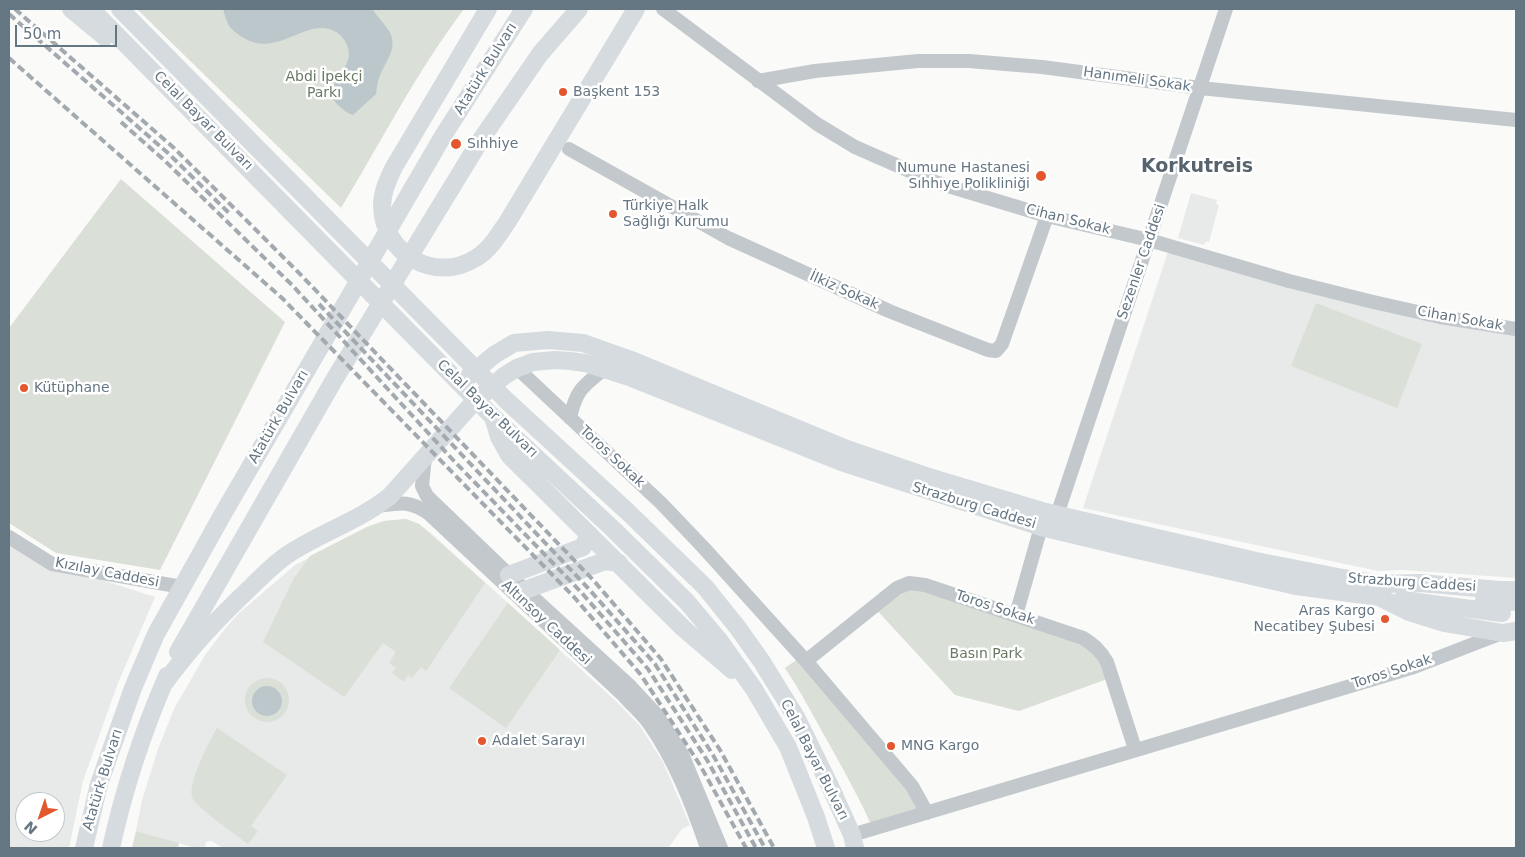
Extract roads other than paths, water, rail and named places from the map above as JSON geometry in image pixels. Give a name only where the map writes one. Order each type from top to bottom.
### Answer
[{"type":"main road","points":[[71,9],[179,97]]},
{"type":"main road","name":"Celal Bayar Bulvarı","points":[[91,9],[309,228],[493,417],[614,530],[687,602],[719,640],[754,689],[788,747],[816,817],[826,848]]},
{"type":"main road","name":"Celal Bayar Bulvarı","points":[[120,9],[506,400],[630,514],[705,587],[762,662],[796,717],[830,786],[853,842]]},
{"type":"main road","points":[[488,9],[394,167],[383,193],[383,219],[387,232],[393,242],[410,258],[419,263],[444,267],[466,263],[476,258],[495,239],[563,144],[636,9]]},
{"type":"main road","points":[[508,32],[512,9]]},
{"type":"main road","name":"Atatürk Bulvarı","points":[[84,848],[99,784],[133,688],[156,634],[224,512],[443,136],[524,9]]},
{"type":"main road","points":[[540,54],[566,9]]},
{"type":"main road","name":"Atatürk Bulvarı","points":[[112,848],[124,792],[163,685],[185,638],[334,380],[480,140],[540,54],[579,9]]},
{"type":"main road","name":"Strazburg Caddesi","points":[[460,384],[494,355],[514,343],[548,340],[583,343],[665,374],[847,449],[926,476],[1057,515],[1379,590],[1409,612],[1444,623],[1510,632]]},
{"type":"main road","name":"Strazburg Caddesi","points":[[425,456],[487,389],[517,368],[533,362],[555,360],[585,363],[629,377],[840,462],[1041,527],[1288,584],[1379,590],[1421,584],[1516,590]]},
{"type":"main road","points":[[493,417],[499,437],[509,455],[619,562],[683,628],[754,689]]},
{"type":"main road","points":[[378,506],[399,487],[425,456]]},
{"type":"main road","name":"Atatürk Bulvarı","points":[[163,685],[194,643],[214,621],[287,555],[378,506]]},
{"type":"main road","points":[[506,579],[582,547],[589,534]]},
{"type":"main road","points":[[522,594],[605,561],[619,562]]},
{"type":"main road","points":[[1379,590],[1516,614]]},
{"type":"main road","points":[[1419,597],[1516,602]]},
{"type":"street","name":"Cihan Sokak","points":[[663,9],[817,124],[855,147],[935,182],[1047,216],[1149,240],[1289,281],[1440,317],[1516,328]]},
{"type":"street","name":"Sezenler Caddesi","points":[[1057,515],[1226,9]]},
{"type":"street","name":"Hanımeli Sokak","points":[[758,80],[834,69],[918,61],[969,61],[1052,68],[1200,88],[1516,120]]},
{"type":"street","name":"İlkiz Sokak","points":[[563,144],[728,238],[880,307],[988,350],[996,350],[1002,344],[1047,216]]},
{"type":"street","name":"Toros Sokak","points":[[517,368],[661,503],[806,661],[912,786],[927,813]]},
{"type":"street","points":[[570,418],[574,400],[583,386],[604,369]]},
{"type":"street","name":"Altınsoy Caddesi","points":[[425,456],[422,486],[427,496],[506,579]]},
{"type":"street","name":"Altınsoy Caddesi","points":[[378,506],[401,502],[418,506],[506,579],[624,696],[647,720],[671,758],[698,821],[707,848]]},
{"type":"street","points":[[1016,615],[1041,527]]},
{"type":"street","name":"Kızılay Caddesi","points":[[9,537],[52,564],[182,587]]},
{"type":"street","name":"Toros Sokak","points":[[806,661],[897,588],[909,583],[925,585],[1083,638],[1093,644],[1108,662],[1135,749]]},
{"type":"street","name":"Altınsoy Caddesi","points":[[522,594],[630,686],[657,715],[682,754],[721,848]]},
{"type":"street","name":"Toros Sokak","points":[[853,842],[927,813],[1135,749],[1414,667],[1510,632]]},
{"type":"railway","points":[[15,9],[174,148],[300,274],[594,581],[661,659],[720,750],[774,848]]},
{"type":"railway","points":[[9,14],[169,154],[231,215]]},
{"type":"railway","points":[[9,58],[282,298],[574,597],[641,675],[700,765],[746,848]]},
{"type":"railway","points":[[121,122],[164,160],[292,285],[454,461],[581,592],[648,669],[707,760],[756,848]]},
{"type":"railway","points":[[319,304],[587,587],[655,664],[713,755],[765,848]]},
{"type":"place","name":"Başkent 153","points":[[563,92]]},
{"type":"place","name":"Sıhhiye","points":[[456,144]]},
{"type":"place","name":"Numune Hastanesi Sıhhıye Polikliniği","points":[[1041,176]]},
{"type":"place","name":"Türkiye Halk Sağlığı Kurumu","points":[[613,214]]},
{"type":"place","name":"Kütüphane","points":[[24,388]]},
{"type":"place","name":"Aras Kargo Necatibey Şubesi","points":[[1385,619]]},
{"type":"place","name":"Adalet Sarayı","points":[[482,741]]},
{"type":"place","name":"MNG Kargo","points":[[891,746]]},
{"type":"district","name":"Korkutreis","points":[[1197,167]]},
{"type":"park label","name":"Abdi İpekçi Parkı","points":[[324,86]]},
{"type":"park label","name":"Basın Park","points":[[986,654]]}]
